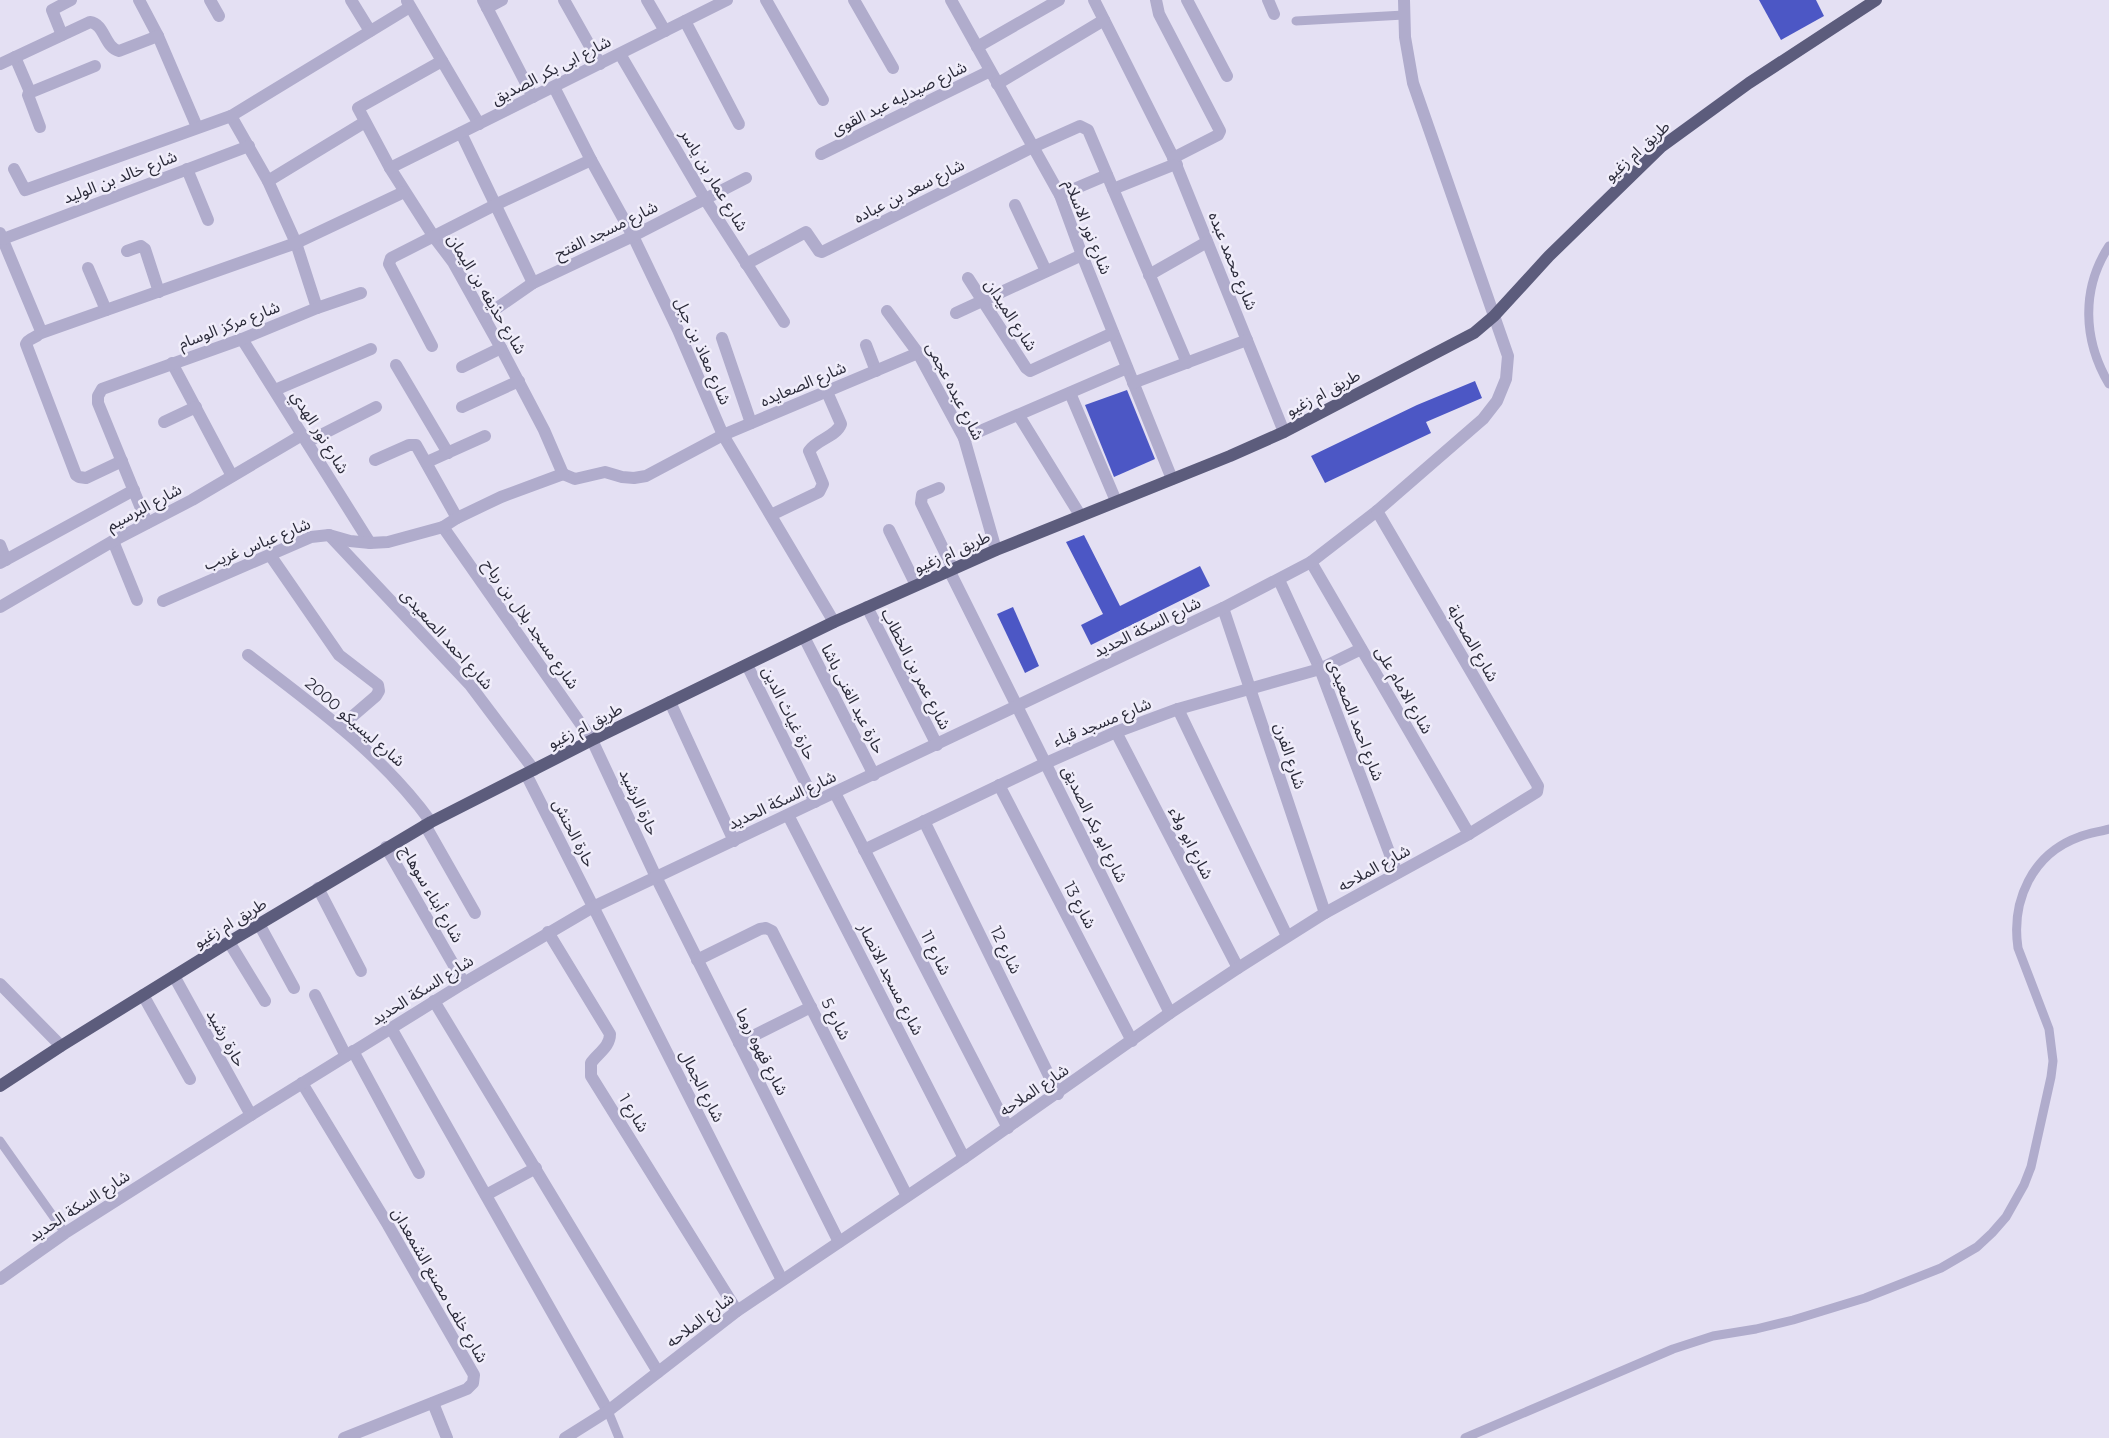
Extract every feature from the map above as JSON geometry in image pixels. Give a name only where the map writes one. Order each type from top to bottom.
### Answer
[{"type":"main road","name":"طريق ام زغيو","points":[[0,1086],[143,995],[386,847],[592,740],[834,622],[916,585],[1080,515],[1284,432],[1474,333],[1494,316],[1549,256],[1661,147],[1749,83],[1876,0]]},
{"type":"street","points":[[139,0],[158,36],[197,127]]},
{"type":"street","points":[[210,0],[219,16]]},
{"type":"street","points":[[351,0],[370,32]]},
{"type":"street","points":[[502,0],[485,4],[533,97]]},
{"type":"street","points":[[564,0],[600,64]]},
{"type":"street","points":[[647,0],[665,31]]},
{"type":"street","points":[[766,0],[823,100]]},
{"type":"street","points":[[854,0],[892,68]]},
{"type":"street","name":"شارع نور الاسلام","points":[[950,0],[1060,195],[1172,479]]},
{"type":"street","points":[[977,47],[1059,0]]},
{"type":"street","name":"شارع محمد عبده","points":[[1094,0],[1175,162],[1284,432]]},
{"type":"street","points":[[1113,188],[1172,165],[1218,135],[1220,128],[1159,14],[1156,0]]},
{"type":"street","points":[[1187,0],[1227,76]]},
{"type":"street","points":[[1268,0],[1274,14]]},
{"type":"street","name":"شارع السكة الحديد","points":[[0,1279],[65,1233],[302,1083],[548,932],[593,907],[1018,707],[1223,608],[1311,562],[1377,512],[1483,420],[1497,401],[1506,379],[1508,356],[1417,97],[1408,60],[1404,0]]},
{"type":"street","name":"شارع ابى بكر الصديق","points":[[390,168],[723,1]]},
{"type":"street","points":[[62,2],[52,9],[52,12],[62,35]]},
{"type":"street","points":[[14,169],[23,189],[26,190],[231,116],[370,32],[408,4],[479,124]]},
{"type":"street","points":[[997,84],[1104,20]]},
{"type":"street","points":[[685,21],[739,124]]},
{"type":"street","points":[[0,64],[93,22],[98,26],[112,48],[119,51],[158,36]]},
{"type":"street","name":"شارع عمار بن ياسر","points":[[620,54],[705,200],[784,322]]},
{"type":"street","points":[[15,57],[30,92],[28,95],[40,127]]},
{"type":"street","name":"شارع حذيفه بن اليمان","points":[[442,61],[360,106],[359,110],[404,192],[453,262],[484,317],[519,381],[562,474]]},
{"type":"street","points":[[30,92],[95,66]]},
{"type":"street","name":"شارع صيدليه عبد القوى","points":[[821,154],[990,71]]},
{"type":"street","name":"شارع معاذ بن جبل","points":[[554,87],[591,160],[633,236],[678,330],[723,435],[834,622]]},
{"type":"street","points":[[231,116],[268,182],[296,243],[317,308]]},
{"type":"street","points":[[268,182],[364,122]]},
{"type":"street","points":[[1033,147],[1076,126],[1084,127],[1088,130],[1187,363]]},
{"type":"street","points":[[461,133],[533,283]]},
{"type":"street","name":"شارع خالد بن الوليد","points":[[1,236],[249,146]]},
{"type":"street","name":"شارع سعد بن عباده","points":[[746,264],[808,232],[819,251],[822,252],[1033,147]]},
{"type":"street","points":[[432,346],[389,264],[391,258],[495,205],[591,160]]},
{"type":"street","points":[[187,169],[208,220]]},
{"type":"street","points":[[1060,195],[1107,175]]},
{"type":"street","name":"شارع مسجد الفتح","points":[[484,317],[533,283],[633,236],[746,178]]},
{"type":"street","points":[[147,523],[122,461],[86,478],[79,478],[76,475],[26,344],[27,341],[41,333],[296,243],[404,192]]},
{"type":"street","points":[[1016,205],[1046,271]]},
{"type":"street","points":[[1,236],[41,333]]},
{"type":"street","points":[[1150,275],[1207,242]]},
{"type":"street","points":[[127,251],[141,246],[145,249],[159,292]]},
{"type":"street","points":[[956,312],[1082,254]]},
{"type":"street","points":[[88,268],[106,310]]},
{"type":"street","name":"شارع الميدان","points":[[968,278],[1026,368],[1033,371],[1113,333]]},
{"type":"street","name":"شارع مركز الوسام","points":[[122,461],[98,403],[98,396],[102,389],[242,339],[317,308],[360,293]]},
{"type":"street","name":"شارع عبده عجمى","points":[[888,311],[918,353],[964,438],[996,550]]},
{"type":"street","points":[[722,338],[751,423]]},
{"type":"street","name":"شارع نور الهدي","points":[[242,339],[370,543]]},
{"type":"street","points":[[1134,383],[1247,340]]},
{"type":"street","points":[[866,344],[876,371]]},
{"type":"street","points":[[462,367],[501,348]]},
{"type":"street","points":[[274,390],[371,349]]},
{"type":"street","name":"شارع الصعايده","points":[[562,474],[575,480],[604,472],[622,477],[646,476],[723,435],[918,353]]},
{"type":"street","points":[[172,363],[232,476]]},
{"type":"street","points":[[396,364],[448,453]]},
{"type":"street","points":[[964,438],[1127,368]]},
{"type":"street","points":[[462,407],[519,381]]},
{"type":"street","points":[[771,515],[819,492],[822,488],[823,484],[809,451],[813,446],[837,431],[841,424],[827,392]]},
{"type":"street","points":[[1070,393],[1116,501]]},
{"type":"street","points":[[164,422],[196,407]]},
{"type":"street","name":"شارع البرسيم","points":[[0,607],[113,541],[232,476],[305,438],[376,407]]},
{"type":"street","points":[[1019,416],[1080,515]]},
{"type":"street","points":[[426,462],[486,436]]},
{"type":"street","points":[[375,460],[412,444],[418,447],[457,518]]},
{"type":"street","name":"شارع عباس غريب","points":[[163,601],[311,537],[329,535],[350,541],[388,542],[443,528],[457,518],[501,497],[562,474]]},
{"type":"street","name":"شارع ابو بكر الصديق","points":[[939,488],[922,495],[921,503],[951,570],[1170,1013]]},
{"type":"street","points":[[0,545],[3,562],[134,490]]},
{"type":"street","name":"شارع الصحابة","points":[[1377,512],[1538,786],[1537,792]]},
{"type":"street","name":"شارع مسجد بلال بن رباح","points":[[443,528],[592,740]]},
{"type":"street","points":[[889,530],[916,585]]},
{"type":"street","name":"شارع احمد الصعيدى","points":[[329,535],[470,685],[530,772]]},
{"type":"street","points":[[113,541],[137,600]]},
{"type":"street","points":[[270,555],[339,655],[378,685],[379,691],[376,696],[340,727]]},
{"type":"street","name":"شارع الامام على","points":[[1311,562],[1469,834]]},
{"type":"street","name":"شارع احمد الصعيدى","points":[[1279,580],[1320,669],[1397,873]]},
{"type":"street","name":"شارع عمر بن الخطاب","points":[[867,607],[936,745]]},
{"type":"street","name":"شارع الفرن","points":[[1223,608],[1325,913]]},
{"type":"street","name":"حارة عبد الغنى باشا","points":[[804,637],[874,775]]},
{"type":"street","name":"شارع مسجد قباء","points":[[864,850],[1046,762],[1116,732],[1178,709],[1320,669],[1361,649]]},
{"type":"street","name":"شارع ليسيكو 2000","points":[[248,654],[340,727],[378,759],[397,779],[428,824],[475,913]]},
{"type":"street","name":"حارة غياث الدين","points":[[747,665],[815,802]]},
{"type":"street","points":[[670,702],[734,841]]},
{"type":"street","points":[[1178,709],[1287,936]]},
{"type":"street","name":"شارع ابو ولاء","points":[[1116,732],[1238,968]]},
{"type":"street","name":"حارة الرشيد","points":[[592,740],[656,877]]},
{"type":"street","name":"حارة الحنش","points":[[530,772],[593,907]]},
{"type":"street","name":"شارع 13","points":[[999,785],[1132,1041]]},
{"type":"street","name":"شارع الملاحه","points":[[565,1438],[608,1411],[736,1311],[1058,1094],[1170,1013],[1325,913],[1469,834],[1537,792]]},
{"type":"street","name":"شارع 11","points":[[835,793],[1008,1128]]},
{"type":"street","name":"شارع مسجد الانصار","points":[[788,815],[964,1158]]},
{"type":"street","name":"شارع 12","points":[[924,821],[1058,1094]]},
{"type":"street","name":"شارع أبناء سوهاج","points":[[386,847],[464,983]]},
{"type":"street","name":"شارع قهوه روما","points":[[656,877],[838,1242]]},
{"type":"street","points":[[318,888],[361,971]]},
{"type":"street","name":"شارع الجمال","points":[[593,907],[782,1280]]},
{"type":"street","points":[[259,924],[294,988]]},
{"type":"street","name":"شارع 5","points":[[697,960],[760,929],[766,928],[772,931],[907,1196]]},
{"type":"street","name":"شارع 1","points":[[548,932],[610,1034],[610,1040],[607,1045],[591,1063],[591,1076],[736,1311]]},
{"type":"street","points":[[229,942],[265,1001]]},
{"type":"street","name":"حارة رشيد","points":[[174,976],[251,1115]]},
{"type":"street","points":[[0,984],[61,1046]]},
{"type":"street","points":[[143,995],[190,1078]]},
{"type":"street","points":[[315,996],[420,1173]]},
{"type":"street","points":[[434,1001],[658,1372]]},
{"type":"street","points":[[739,1043],[812,1007]]},
{"type":"street","points":[[391,1028],[608,1411]]},
{"type":"street","name":"شارع خلف مصنع الشمعدان","points":[[302,1083],[388,1226],[474,1375],[472,1383],[467,1389],[358,1436],[344,1438]]},
{"type":"street","points":[[486,1195],[536,1168]]},
{"type":"street","points":[[433,1403],[447,1438]]},
{"type":"lane","points":[[1296,21],[1404,14]]},
{"type":"lane","points":[[2109,246],[2099,264],[2092,283],[2088,320],[2094,354],[2109,384]]},
{"type":"lane","points":[[1465,1438],[1692,1342],[1793,1320],[1903,1284],[1960,1259],[1992,1233],[2006,1217],[2024,1185],[2030,1167],[2053,1061],[2049,1030],[2018,948],[2016,935],[2018,908],[2027,882],[2034,870],[2054,850],[2080,837],[2109,830]]},
{"type":"lane","points":[[0,1141],[65,1233]]},
{"type":"lane","points":[[608,1411],[619,1438]]},
{"type":"building","points":[[1759,0],[1816,0],[1824,16],[1781,40]]},
{"type":"building","points":[[1475,381],[1482,398],[1426,422],[1431,433],[1325,483],[1311,456],[1417,405]]},
{"type":"building","points":[[1127,390],[1155,459],[1114,477],[1085,405]]},
{"type":"building","points":[[1084,535],[1120,606],[1200,566],[1210,586],[1091,645],[1081,625],[1103,614],[1066,542]]},
{"type":"building","points":[[1013,607],[1039,666],[1025,673],[997,614]]}]
